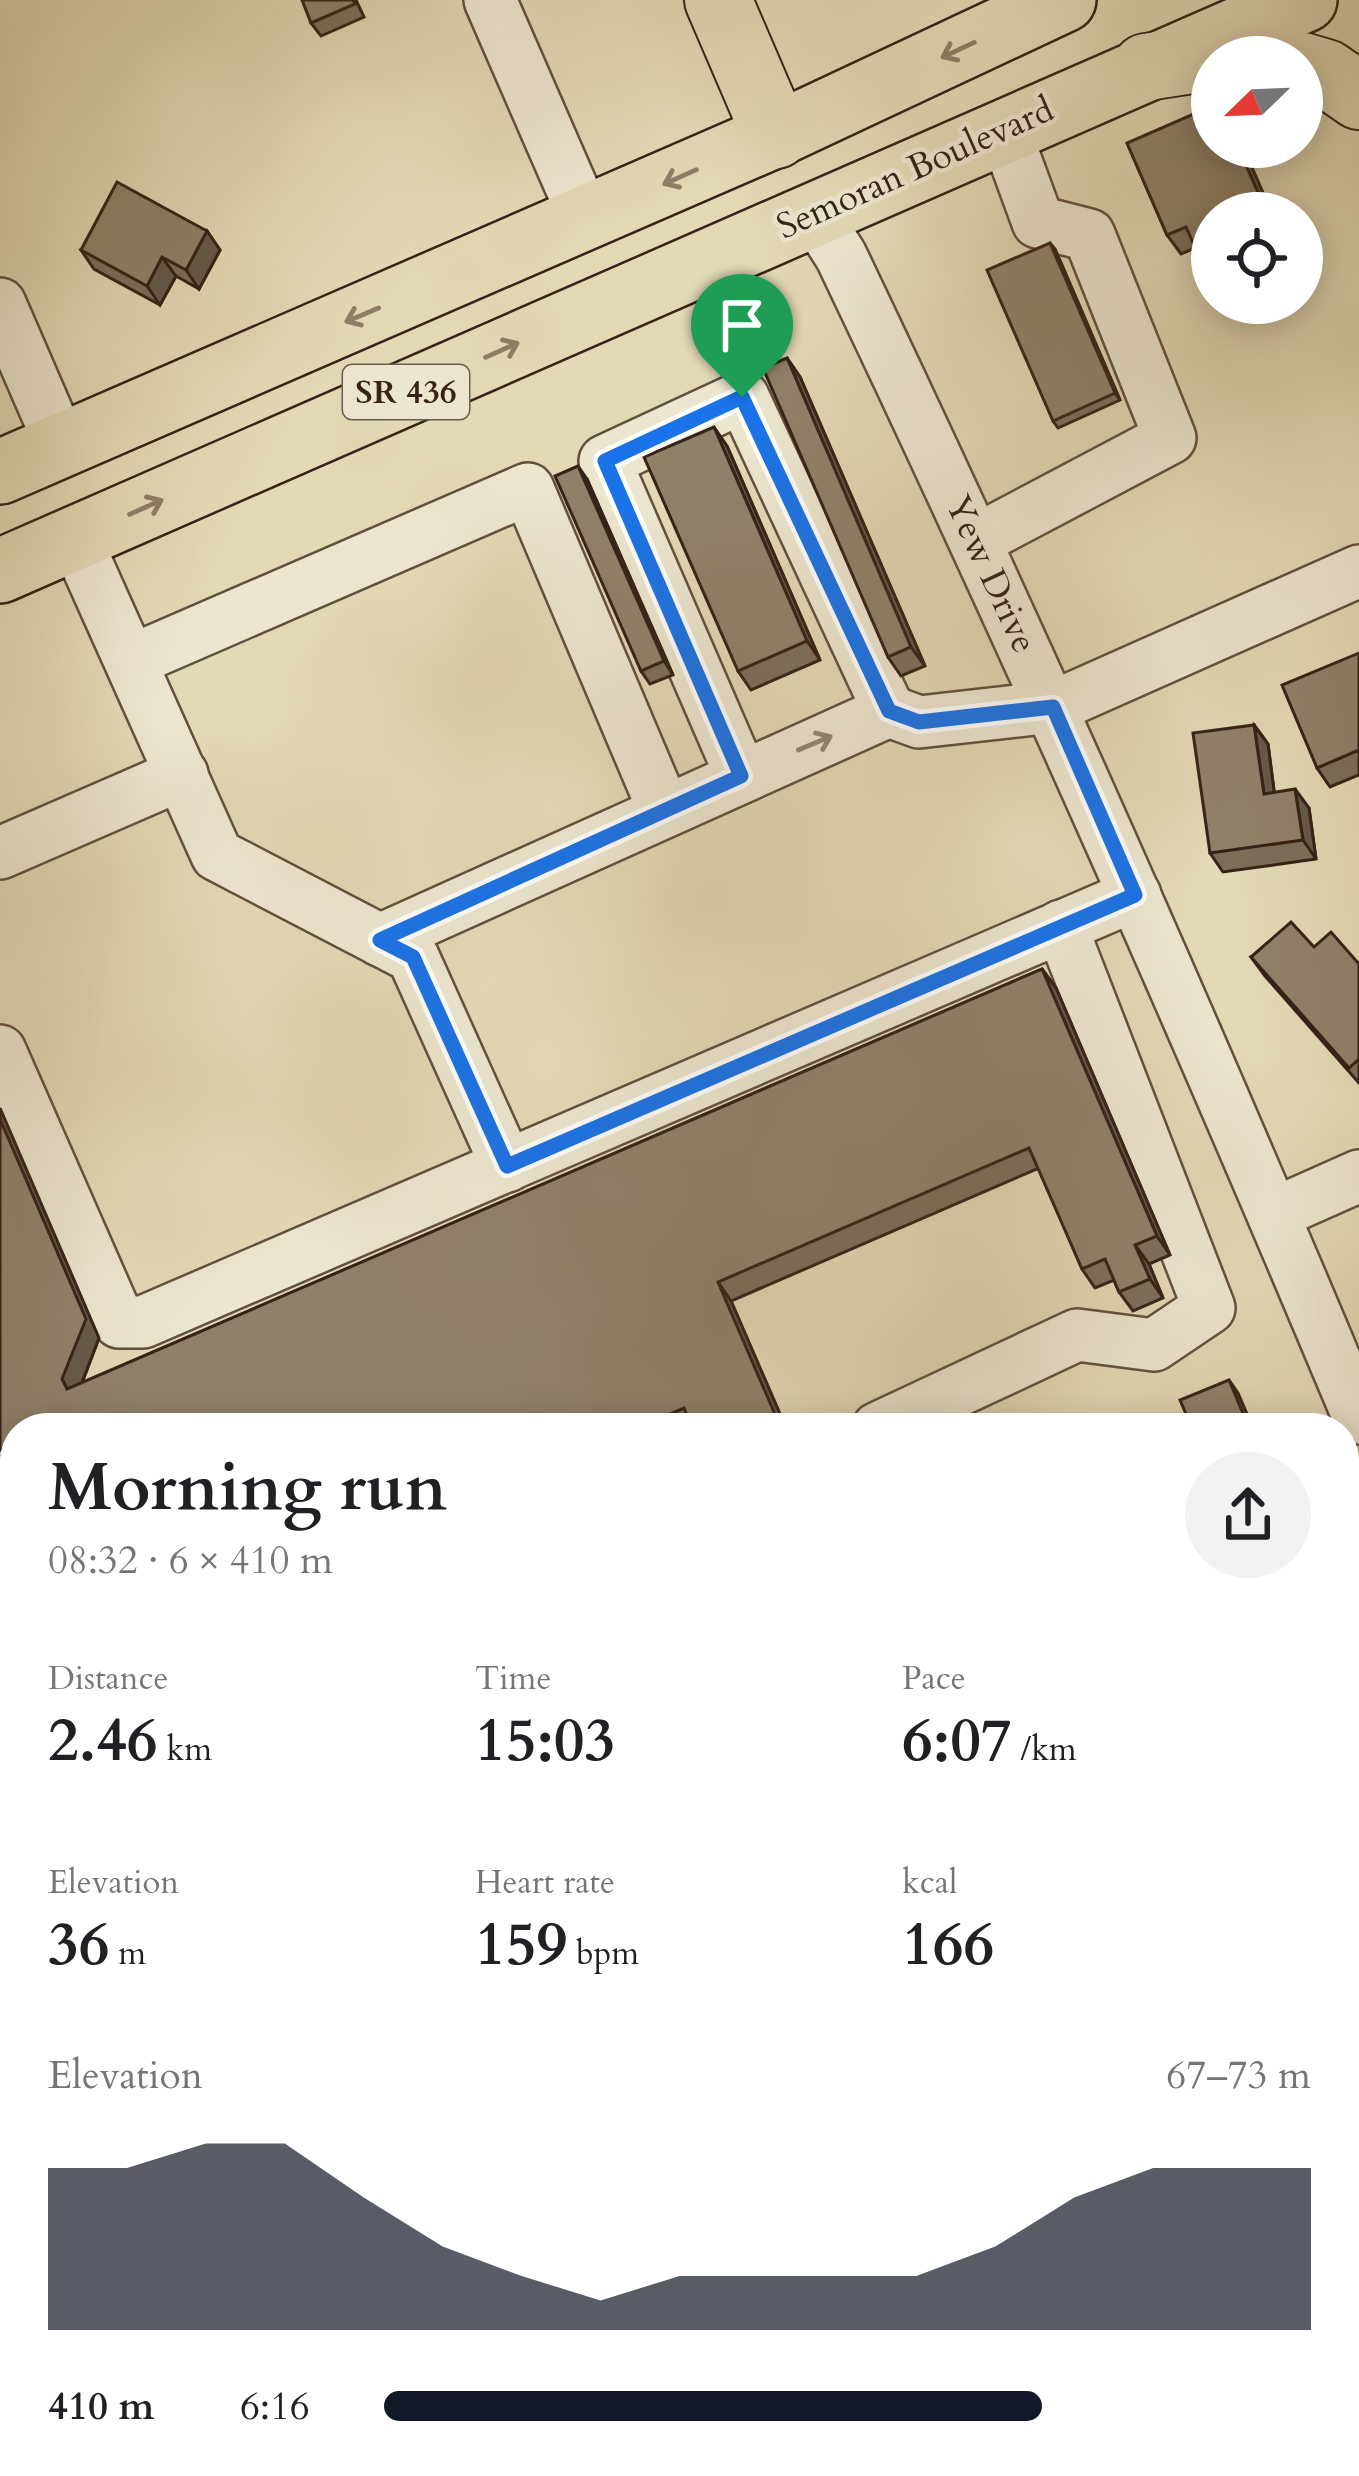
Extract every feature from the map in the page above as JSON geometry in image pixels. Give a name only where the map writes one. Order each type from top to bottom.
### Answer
[{"type":"highway","points":[[718,0],[776,135]]},
{"type":"highway","points":[[1146,67],[1191,60]]},
{"type":"highway","points":[[1323,73],[1359,96]]},
{"type":"main road","name":"SR 436","points":[[0,472],[776,135],[1064,0]]},
{"type":"main road","name":"Semoran Boulevard","points":[[0,571],[1305,0]]},
{"type":"main road","name":"Yew Drive","points":[[776,135],[813,212]]},
{"type":"street","points":[[490,0],[585,218]]},
{"type":"street","points":[[977,539],[1170,438],[1089,236],[1038,222],[1004,129]]},
{"type":"street","name":"Yew Drive","points":[[813,212],[841,256],[977,539],[1357,1413]]},
{"type":"street","points":[[0,304],[61,445]]},
{"type":"street","points":[[741,776],[605,461],[742,397],[889,711]]},
{"type":"street","points":[[131,661],[528,489],[664,810]]},
{"type":"street","points":[[75,538],[217,855],[413,957],[507,1166]]},
{"type":"street","points":[[380,940],[889,711],[919,722],[1053,707],[1359,571]]},
{"type":"street","points":[[0,854],[182,773]]},
{"type":"street","points":[[0,1051],[119,1322],[143,1322],[1135,895]]},
{"type":"street","points":[[910,1413],[1077,1335],[1154,1345],[1209,1308],[1061,926]]},
{"type":"street","points":[[1274,1214],[1359,1176]]},
{"type":"building","points":[[302,0],[353,0],[355,4],[311,23]]},
{"type":"building","points":[[1191,115],[1191,168],[1247,168],[1258,192],[1191,192],[1191,238],[1186,227],[1167,235],[1127,143]]},
{"type":"building","points":[[117,182],[207,231],[186,270],[162,257],[147,286],[81,250]]},
{"type":"building","points":[[1050,243],[1115,393],[1053,421],[987,270]]},
{"type":"building","points":[[787,358],[911,647],[888,657],[763,368]]},
{"type":"building","points":[[714,427],[807,641],[738,671],[644,457]]},
{"type":"building","points":[[578,466],[664,661],[641,671],[555,476]]},
{"type":"building","points":[[1359,653],[1359,750],[1317,768],[1282,685]]},
{"type":"building","points":[[1254,725],[1264,794],[1295,789],[1303,840],[1210,853],[1193,733]]},
{"type":"building","points":[[1291,922],[1314,947],[1331,932],[1359,964],[1359,1059],[1349,1068],[1251,957]]},
{"type":"building","points":[[1042,969],[1157,1236],[1135,1245],[1150,1279],[1119,1292],[1105,1259],[1082,1269],[1029,1148],[718,1282],[774,1413],[686,1413],[684,1408],[672,1413],[0,1413],[0,1119],[86,1319],[62,1379],[67,1389]]},
{"type":"building","points":[[1229,1380],[1243,1413],[1186,1413],[1180,1400]]},
{"type":"route","points":[[742,397],[889,711],[919,722],[1053,707],[1135,895],[507,1166],[413,957],[380,940],[741,776],[605,461],[742,397]]}]
